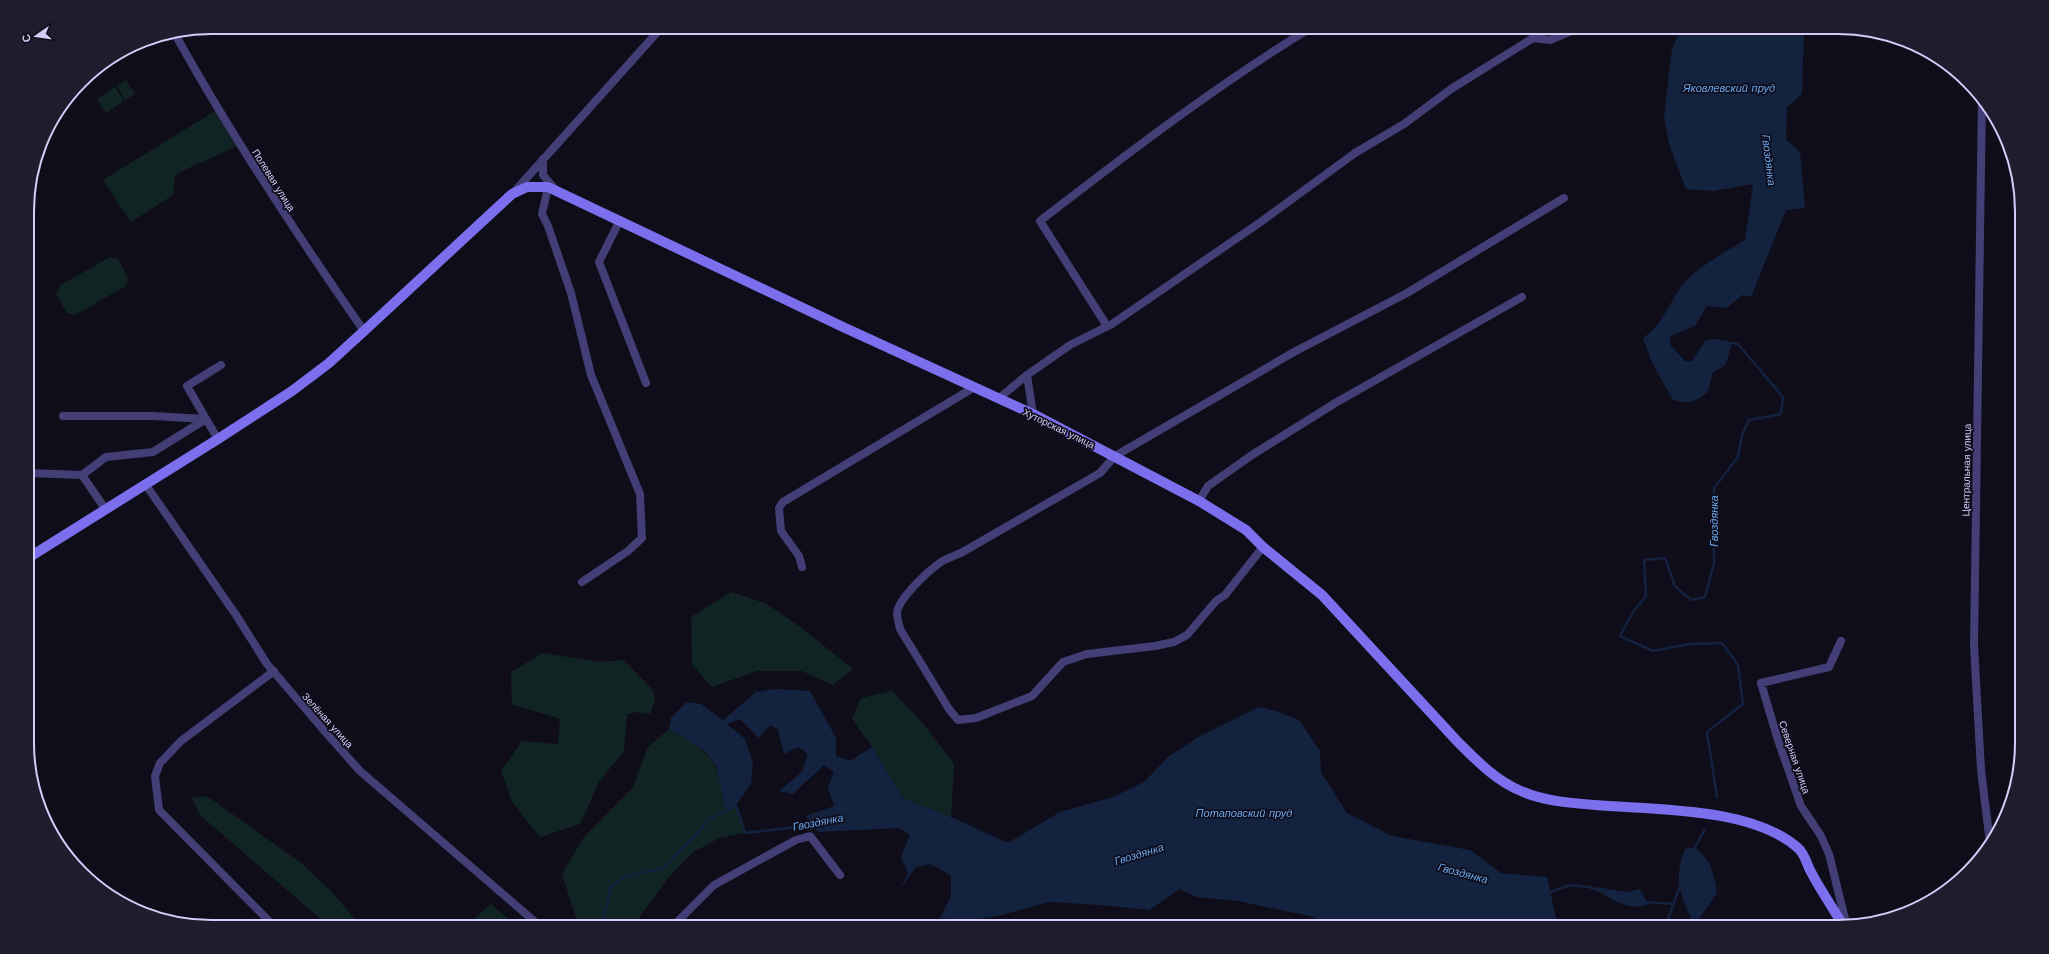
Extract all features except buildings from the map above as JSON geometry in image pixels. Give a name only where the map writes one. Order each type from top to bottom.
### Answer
[{"type":"main road","points":[[34,554],[146,485],[292,391],[329,363],[512,194],[527,187],[539,185],[552,188]]},
{"type":"main road","name":"Хуторская улица","points":[[552,188],[843,327],[1033,414],[1199,501],[1246,530],[1263,547],[1322,596],[1457,741],[1480,764],[1506,784],[1522,792],[1557,801],[1721,816],[1752,822],[1786,838],[1800,850],[1811,872],[1840,920]]},
{"type":"street","points":[[512,194],[656,34]]},
{"type":"street","points":[[1107,326],[1040,221],[1126,155],[1217,89],[1265,56],[1301,34]]},
{"type":"street","points":[[998,399],[1027,375],[1070,345],[1107,326],[1262,221],[1355,154],[1404,124],[1451,89],[1533,38],[1550,40],[1564,34]]},
{"type":"street","name":"Полевая улица","points":[[177,37],[256,170],[294,230],[364,331]]},
{"type":"street","name":"Центральная улица","points":[[1982,108],[1974,646],[1981,770],[1989,834]]},
{"type":"street","points":[[543,159],[543,175],[552,188],[542,214],[548,226],[571,293],[591,375],[640,494],[642,538],[628,551],[582,582]]},
{"type":"street","points":[[1263,547],[1225,595],[1216,601],[1187,636],[1174,642],[1155,646],[1081,656],[1063,662],[1032,696],[976,718],[958,720],[938,691],[900,628],[897,612],[901,604],[926,574],[942,561],[961,553],[1100,473],[1115,456],[1294,352],[1407,293],[1564,198]]},
{"type":"street","points":[[620,220],[599,262],[646,383]]},
{"type":"street","points":[[1199,501],[1208,486],[1258,451],[1337,402],[1522,297]]},
{"type":"street","points":[[218,439],[188,386],[221,365]]},
{"type":"street","points":[[1027,375],[1033,414]]},
{"type":"street","points":[[802,567],[799,556],[781,531],[778,508],[783,502],[965,395],[974,388]]},
{"type":"street","points":[[63,416],[153,416],[206,419]]},
{"type":"street","points":[[34,473],[82,475],[106,456],[153,452],[206,419]]},
{"type":"street","points":[[82,475],[106,510]]},
{"type":"street","name":"Зелёная улица","points":[[146,485],[274,671],[360,770],[534,920]]},
{"type":"street","name":"Северная улица","points":[[1841,641],[1829,667],[1761,683],[1778,740],[1802,806],[1821,836],[1829,854],[1845,920]]},
{"type":"street","points":[[268,920],[159,810],[155,776],[160,763],[181,741],[274,671]]},
{"type":"street","points":[[679,920],[714,885],[796,840],[810,836],[840,875]]},
{"type":"green space","points":[[126,80],[135,94],[125,100],[117,86]]},
{"type":"green space","points":[[115,87],[124,101],[106,113],[97,99]]},
{"type":"green space","points":[[215,111],[236,146],[182,171],[175,176],[173,195],[131,222],[103,180]]},
{"type":"green space","points":[[110,257],[118,259],[128,278],[126,286],[75,315],[67,313],[56,294],[61,285]]},
{"type":"green space","points":[[731,592],[765,603],[799,626],[853,669],[833,685],[802,671],[757,671],[712,687],[692,664],[691,617]]},
{"type":"green space","points":[[543,653],[599,662],[624,660],[653,690],[655,699],[650,714],[637,712],[627,714],[624,751],[599,782],[580,824],[540,837],[512,802],[501,771],[522,741],[558,744],[560,719],[512,704],[511,672]]},
{"type":"green space","points":[[892,691],[920,720],[954,764],[951,817],[903,798],[872,747],[852,719],[861,698]]},
{"type":"green space","points":[[669,729],[705,752],[716,769],[720,780],[726,811],[736,806],[745,833],[719,838],[692,853],[668,878],[637,920],[577,920],[562,874],[584,837],[633,787],[648,747]]},
{"type":"green space","points":[[207,796],[301,863],[331,891],[355,920],[322,920],[201,816],[192,798]]},
{"type":"green space","points":[[491,904],[510,920],[472,920]]},
{"type":"water","name":"Яковлевский пруд","points":[[1679,34],[1804,34],[1802,94],[1787,107],[1786,140],[1800,152],[1805,208],[1786,210],[1751,297],[1742,295],[1727,308],[1707,306],[1695,326],[1670,336],[1671,346],[1685,361],[1692,361],[1706,340],[1732,344],[1725,366],[1713,372],[1708,392],[1698,399],[1690,402],[1682,402],[1672,399],[1651,360],[1643,338],[1656,326],[1679,289],[1691,276],[1714,259],[1745,240],[1753,184],[1713,191],[1686,189],[1669,144],[1664,116],[1672,49]]},
{"type":"water","name":"Потаповский пруд","points":[[775,689],[810,691],[836,738],[836,756],[850,761],[872,747],[903,798],[951,817],[1008,843],[1060,812],[1113,797],[1144,782],[1169,756],[1200,736],[1259,707],[1276,711],[1299,720],[1320,751],[1321,772],[1347,813],[1392,836],[1470,850],[1501,873],[1547,877],[1556,920],[1317,920],[1314,917],[1238,901],[1196,897],[1180,889],[1149,910],[1049,902],[998,916],[971,920],[940,918],[951,896],[951,875],[930,864],[916,867],[900,889],[908,873],[901,857],[910,835],[899,828],[818,832],[806,816],[834,806],[828,787],[834,772],[824,765],[793,794],[779,791],[802,772],[808,754],[798,747],[784,754],[778,729],[770,725],[759,738],[740,719],[727,724],[745,739],[753,763],[751,783],[736,806],[726,811],[716,765],[704,750],[669,729],[671,718],[686,702],[701,704],[723,720],[756,692]]},
{"type":"water","points":[[1695,847],[1705,857],[1711,867],[1717,893],[1700,918],[1692,920],[1681,893],[1679,877],[1685,849]]},
{"type":"water","points":[[1595,887],[1628,892],[1640,889],[1648,904],[1635,907],[1620,903],[1612,900]]},
{"type":"waterway","name":"Гвоздянка","points":[[1710,342],[1712,340],[1738,344],[1783,397],[1781,414],[1749,420],[1742,435],[1738,457],[1714,488],[1714,563],[1705,597],[1691,600],[1675,586],[1665,558],[1644,560],[1646,596],[1633,612],[1620,636],[1653,651],[1690,644],[1722,643],[1738,665],[1743,704],[1707,732],[1717,797]]},
{"type":"waterway","name":"Гвоздянка","points":[[603,920],[611,886],[625,877],[664,868],[711,818],[736,806],[745,833],[815,825]]},
{"type":"waterway","name":"Гвоздянка","points":[[1694,849],[1705,829]]},
{"type":"waterway","name":"Гвоздянка","points":[[1548,893],[1570,885],[1589,887],[1601,891]]},
{"type":"waterway","name":"Гвоздянка","points":[[1668,920],[1680,886]]},
{"type":"waterway","name":"Гвоздянка","points":[[1644,902],[1674,904]]}]
